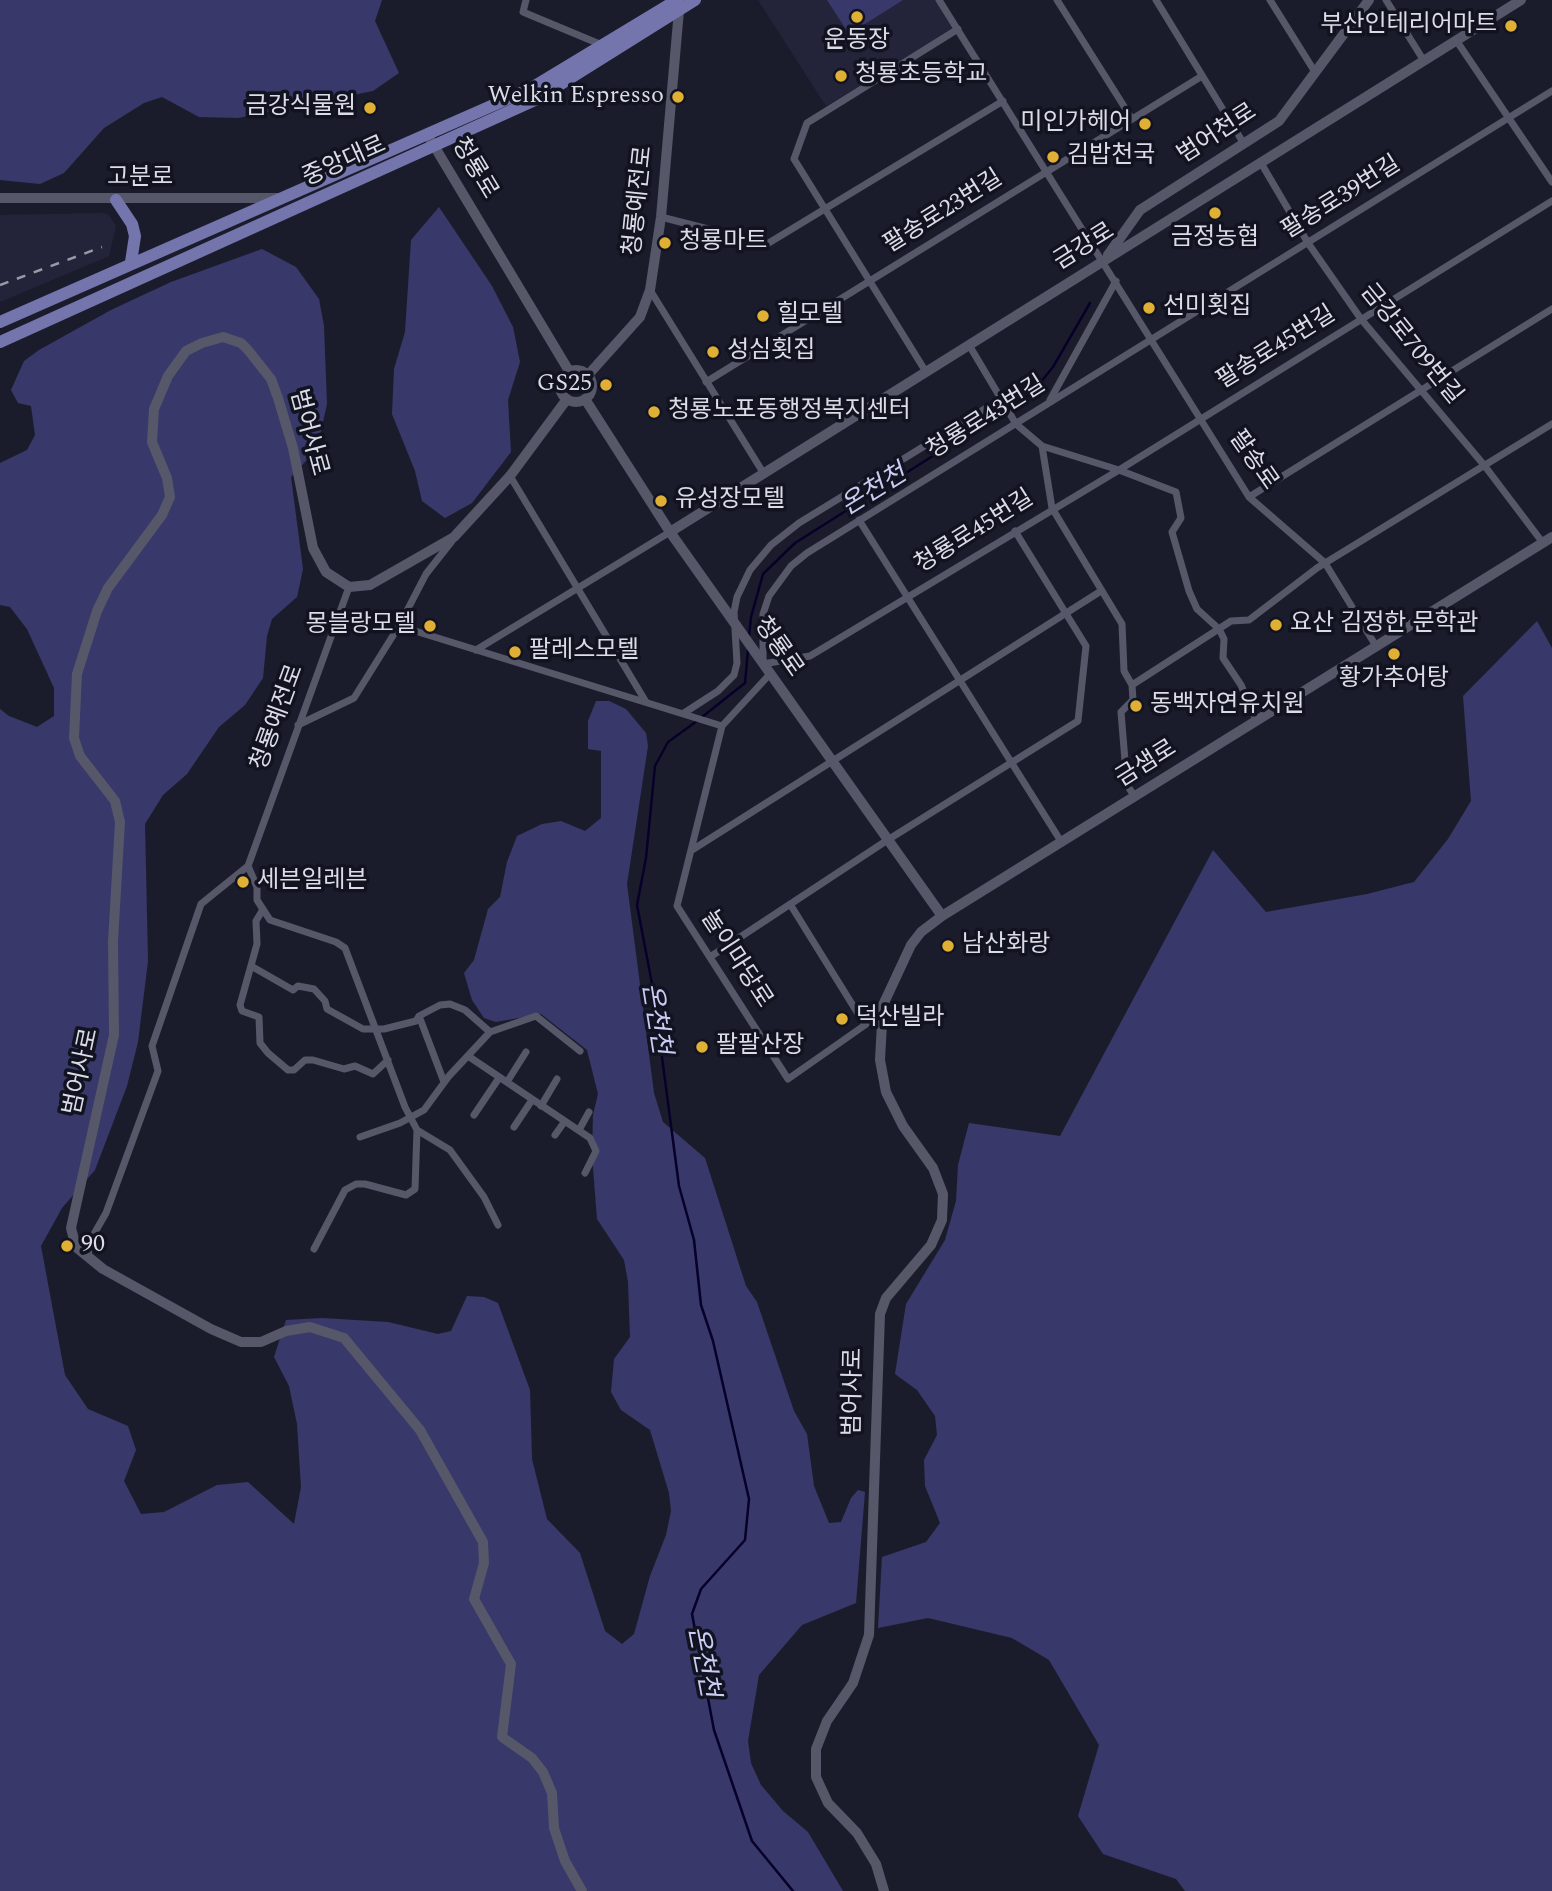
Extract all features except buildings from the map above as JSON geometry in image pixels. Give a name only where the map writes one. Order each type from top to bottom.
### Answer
[{"type":"main road","name":"중앙대로","points":[[0,322],[131,262],[530,89],[602,45],[678,5],[695,0]]},
{"type":"main road","name":"중앙대로","points":[[0,342],[537,99],[678,5]]},
{"type":"main road","points":[[116,200],[132,224],[135,236],[131,262]]},
{"type":"street","points":[[526,0],[523,12],[602,45]]},
{"type":"street","name":"팔송로","points":[[940,0],[1249,497],[1325,563],[1376,646]]},
{"type":"street","points":[[1057,0],[1132,119]]},
{"type":"street","points":[[1156,0],[1244,144]]},
{"type":"street","points":[[1270,0],[1315,72]]},
{"type":"street","name":"범어천로","points":[[1104,261],[1140,210],[1279,121],[1369,0]]},
{"type":"street","points":[[1386,0],[1424,61]]},
{"type":"street","name":"금강로","points":[[670,532],[1521,0]]},
{"type":"street","name":"청룡예전로","points":[[588,375],[640,317],[650,290],[661,217],[678,5]]},
{"type":"street","points":[[926,372],[794,159],[807,123],[958,29]]},
{"type":"street","points":[[1457,40],[1552,182]]},
{"type":"street","name":"팔송로23번길","points":[[706,382],[1202,76]]},
{"type":"street","name":"팔송로39번길","points":[[1152,340],[1552,91]]},
{"type":"street","points":[[661,217],[767,244],[1003,101]]},
{"type":"street","name":"청룡로","points":[[427,134],[569,371]]},
{"type":"street","name":"금강로709번길","points":[[1261,163],[1308,243],[1360,319],[1548,540]]},
{"type":"street","name":"고분로","points":[[0,198],[281,198]]},
{"type":"street","name":"팔송로45번길","points":[[1201,419],[1552,201]]},
{"type":"street","points":[[1049,403],[1116,281]]},
{"type":"street","points":[[650,290],[764,474]]},
{"type":"street","points":[[1249,497],[1552,309]]},
{"type":"street","name":"범어사로","points":[[349,587],[326,572],[313,548],[293,448],[271,379],[240,344],[223,337],[186,351],[168,376],[155,409],[153,424],[152,442],[167,478],[170,496],[162,515],[108,587],[97,611],[77,674],[74,738],[80,756],[115,801],[120,822],[113,941],[114,1035],[71,1228],[76,1247],[88,1258],[160,1302],[241,1342],[261,1342],[286,1331],[310,1327],[344,1338],[420,1430],[483,1542],[484,1563],[474,1599],[511,1664],[502,1737],[532,1758],[543,1772],[552,1793],[554,1829],[565,1861],[582,1891]]},
{"type":"street","name":"청룡로43번길","points":[[763,664],[763,614],[779,581],[807,553],[1014,421],[1049,403],[1152,340]]},
{"type":"street","points":[[970,345],[1014,421],[1042,446],[1119,470],[1176,492],[1181,518],[1172,532],[1189,591],[1196,609],[1219,629],[1224,639],[1223,658],[1241,685],[1256,720]]},
{"type":"street","points":[[579,370],[588,375],[592,385],[585,399],[575,402],[567,399],[560,384],[569,371],[579,370]]},
{"type":"street","points":[[299,725],[354,698],[399,626],[426,574],[454,537],[510,476],[567,399]]},
{"type":"street","name":"청룡로","points":[[585,399],[670,532],[886,841],[942,916]]},
{"type":"street","points":[[684,713],[718,691],[734,675],[737,663],[734,623],[737,597],[750,570],[771,545],[821,508],[1002,400]]},
{"type":"street","name":"청룡로45번길","points":[[763,664],[810,656],[1201,419]]},
{"type":"street","points":[[1132,685],[1231,621],[1249,620],[1325,563],[1552,424]]},
{"type":"street","points":[[1042,446],[1052,508],[1122,624],[1124,671],[1132,685],[1133,700],[1121,712],[1127,785],[1135,797]]},
{"type":"street","points":[[510,476],[646,702]]},
{"type":"street","points":[[859,520],[1062,844]]},
{"type":"street","points":[[710,957],[886,841],[1078,721],[1086,646],[1015,531]]},
{"type":"street","points":[[477,650],[670,532]]},
{"type":"street","points":[[349,587],[370,585],[454,537]]},
{"type":"street","name":"금샘로","points":[[942,916],[1548,540]]},
{"type":"street","name":"청룡예전로","points":[[248,866],[349,587]]},
{"type":"street","points":[[691,850],[961,682],[1101,591]]},
{"type":"street","points":[[399,626],[722,726]]},
{"type":"street","name":"놀이마당로","points":[[770,674],[722,726],[677,906],[788,1079],[865,1025],[883,1005]]},
{"type":"street","points":[[88,1258],[90,1241],[106,1213],[158,1071],[152,1046],[201,904],[248,866],[257,887],[257,900],[270,920],[336,942],[345,948],[417,1130],[415,1189],[406,1195],[365,1184],[356,1184],[345,1190],[314,1249]]},
{"type":"street","points":[[790,904],[865,1025]]},
{"type":"street","points":[[262,911],[256,921],[257,944],[240,1004],[242,1011],[258,1017],[260,1043],[288,1070],[294,1070],[305,1060],[313,1060],[344,1069],[355,1066],[373,1074],[388,1060]]},
{"type":"street","name":"범어사로","points":[[884,1891],[870,1853],[857,1833],[828,1803],[816,1777],[816,1749],[827,1721],[853,1683],[869,1635],[880,1314],[886,1298],[931,1245],[942,1220],[943,1194],[933,1168],[903,1126],[886,1092],[880,1060],[883,1005],[911,945],[921,932],[942,916]]},
{"type":"street","points":[[251,966],[293,990],[298,986],[314,989],[325,1001],[327,1009],[363,1029],[416,1021],[419,1016],[440,1005],[450,1004],[465,1010],[489,1032]]},
{"type":"street","points":[[419,1016],[444,1083]]},
{"type":"street","points":[[360,1137],[411,1118],[424,1110],[489,1032],[536,1016],[580,1051]]},
{"type":"street","points":[[474,1115],[526,1052]]},
{"type":"street","points":[[468,1056],[579,1130],[595,1144],[596,1151],[585,1173]]},
{"type":"street","points":[[541,1106],[556,1079]]},
{"type":"street","points":[[514,1127],[532,1100]]},
{"type":"street","points":[[579,1130],[589,1112]]},
{"type":"street","points":[[555,1135],[565,1121]]},
{"type":"street","points":[[417,1130],[450,1150],[484,1197],[498,1225]]},
{"type":"shaded area","points":[[0,0],[382,0],[375,21],[399,73],[373,91],[238,118],[199,117],[162,97],[144,103],[104,128],[64,173],[40,184],[0,180]]},
{"type":"shaded area","name":"청룡초등학교","points":[[758,0],[935,0],[953,29],[826,106]]},
{"type":"shaded area","name":"운동장","points":[[827,0],[903,0],[849,34]]},
{"type":"shaded area","points":[[439,207],[492,286],[513,327],[520,362],[508,400],[511,452],[472,503],[445,518],[422,501],[415,471],[392,414],[394,369],[405,332],[411,240]]},
{"type":"shaded area","points":[[0,215],[109,215],[116,226],[109,256],[0,302]]},
{"type":"shaded area","points":[[262,249],[296,267],[319,299],[324,326],[327,404],[317,449],[291,477],[303,569],[297,597],[272,619],[267,636],[263,678],[245,705],[219,727],[187,774],[163,795],[145,824],[148,961],[138,1042],[127,1086],[95,1170],[62,1208],[41,1246],[65,1375],[88,1409],[128,1426],[136,1450],[124,1481],[141,1514],[164,1512],[217,1485],[248,1482],[294,1524],[301,1487],[297,1424],[289,1386],[274,1357],[286,1320],[322,1318],[388,1322],[438,1334],[451,1331],[467,1296],[484,1297],[498,1303],[530,1390],[532,1459],[547,1519],[580,1553],[605,1631],[622,1644],[634,1634],[650,1576],[666,1535],[671,1511],[669,1493],[650,1430],[621,1410],[611,1392],[614,1359],[630,1337],[628,1282],[624,1260],[597,1219],[592,1155],[593,1115],[598,1094],[587,1050],[541,1014],[496,1022],[484,1018],[472,1000],[464,973],[474,960],[488,909],[500,897],[507,862],[517,836],[542,824],[561,821],[585,831],[601,818],[601,751],[588,749],[588,721],[596,701],[609,701],[626,709],[646,733],[648,746],[627,884],[654,1093],[663,1122],[705,1158],[746,1286],[757,1302],[794,1411],[807,1434],[814,1486],[829,1523],[841,1522],[851,1498],[858,1490],[865,1492],[856,1603],[802,1625],[759,1675],[748,1741],[751,1763],[761,1785],[783,1811],[808,1832],[843,1891],[0,1891],[0,709],[9,716],[37,727],[54,716],[54,688],[27,629],[10,607],[0,605],[0,463],[27,450],[35,435],[31,406],[18,403],[11,390],[24,361],[39,350],[111,310],[171,282]]},
{"type":"shaded area","points":[[1537,621],[1552,648],[1552,1891],[1185,1891],[1176,1879],[1103,1854],[1078,1816],[1099,1745],[1049,1660],[1012,1638],[928,1618],[878,1628],[882,1557],[926,1542],[940,1523],[925,1486],[924,1460],[937,1435],[935,1416],[917,1390],[895,1374],[906,1304],[945,1240],[956,1201],[958,1165],[969,1123],[1060,1136],[1213,850],[1266,912],[1367,894],[1414,882],[1448,839],[1471,801],[1463,696]]},
{"type":"waterway","name":"온천천","points":[[749,636],[751,617],[763,574],[795,543],[1031,394],[1053,367],[1090,303]]},
{"type":"waterway","name":"온천천","points":[[702,717],[745,683],[748,650]]},
{"type":"waterway","name":"온천천","points":[[697,721],[668,742],[655,766],[646,858],[637,905],[653,989],[679,1186],[694,1240],[701,1305],[713,1341],[749,1499],[745,1540],[701,1589],[692,1614],[714,1730],[752,1841],[793,1891]]},
{"type":"railway","points":[[0,285],[102,247]]},
{"type":"place","name":"운동장","points":[[857,17]]},
{"type":"place","name":"부산인테리어마트","points":[[1511,26]]},
{"type":"place","name":"청룡초등학교","points":[[841,76]]},
{"type":"place","name":"Welkin Espresso","points":[[678,97]]},
{"type":"place","name":"금강식물원","points":[[370,108]]},
{"type":"place","name":"미인가헤어","points":[[1145,124]]},
{"type":"place","name":"김밥천국","points":[[1053,157]]},
{"type":"place","name":"금정농협","points":[[1215,213]]},
{"type":"place","name":"청룡마트","points":[[665,243]]},
{"type":"place","name":"선미횟집","points":[[1149,308]]},
{"type":"place","name":"힐모텔","points":[[763,316]]},
{"type":"place","name":"성심횟집","points":[[713,352]]},
{"type":"place","name":"GS25","points":[[606,385]]},
{"type":"place","name":"청룡노포동행정복지센터","points":[[654,412]]},
{"type":"place","name":"유성장모텔","points":[[661,501]]},
{"type":"place","name":"요산 김정한 문학관","points":[[1276,625]]},
{"type":"place","name":"몽블랑모텔","points":[[430,626]]},
{"type":"place","name":"팔레스모텔","points":[[515,652]]},
{"type":"place","name":"황가추어탕","points":[[1394,654]]},
{"type":"place","name":"동백자연유치원","points":[[1136,706]]},
{"type":"place","name":"세븐일레븐","points":[[243,882]]},
{"type":"place","name":"남산화랑","points":[[948,946]]},
{"type":"place","name":"덕산빌라","points":[[842,1019]]},
{"type":"place","name":"팔팔산장","points":[[702,1047]]},
{"type":"place","name":"90","points":[[67,1246]]}]
